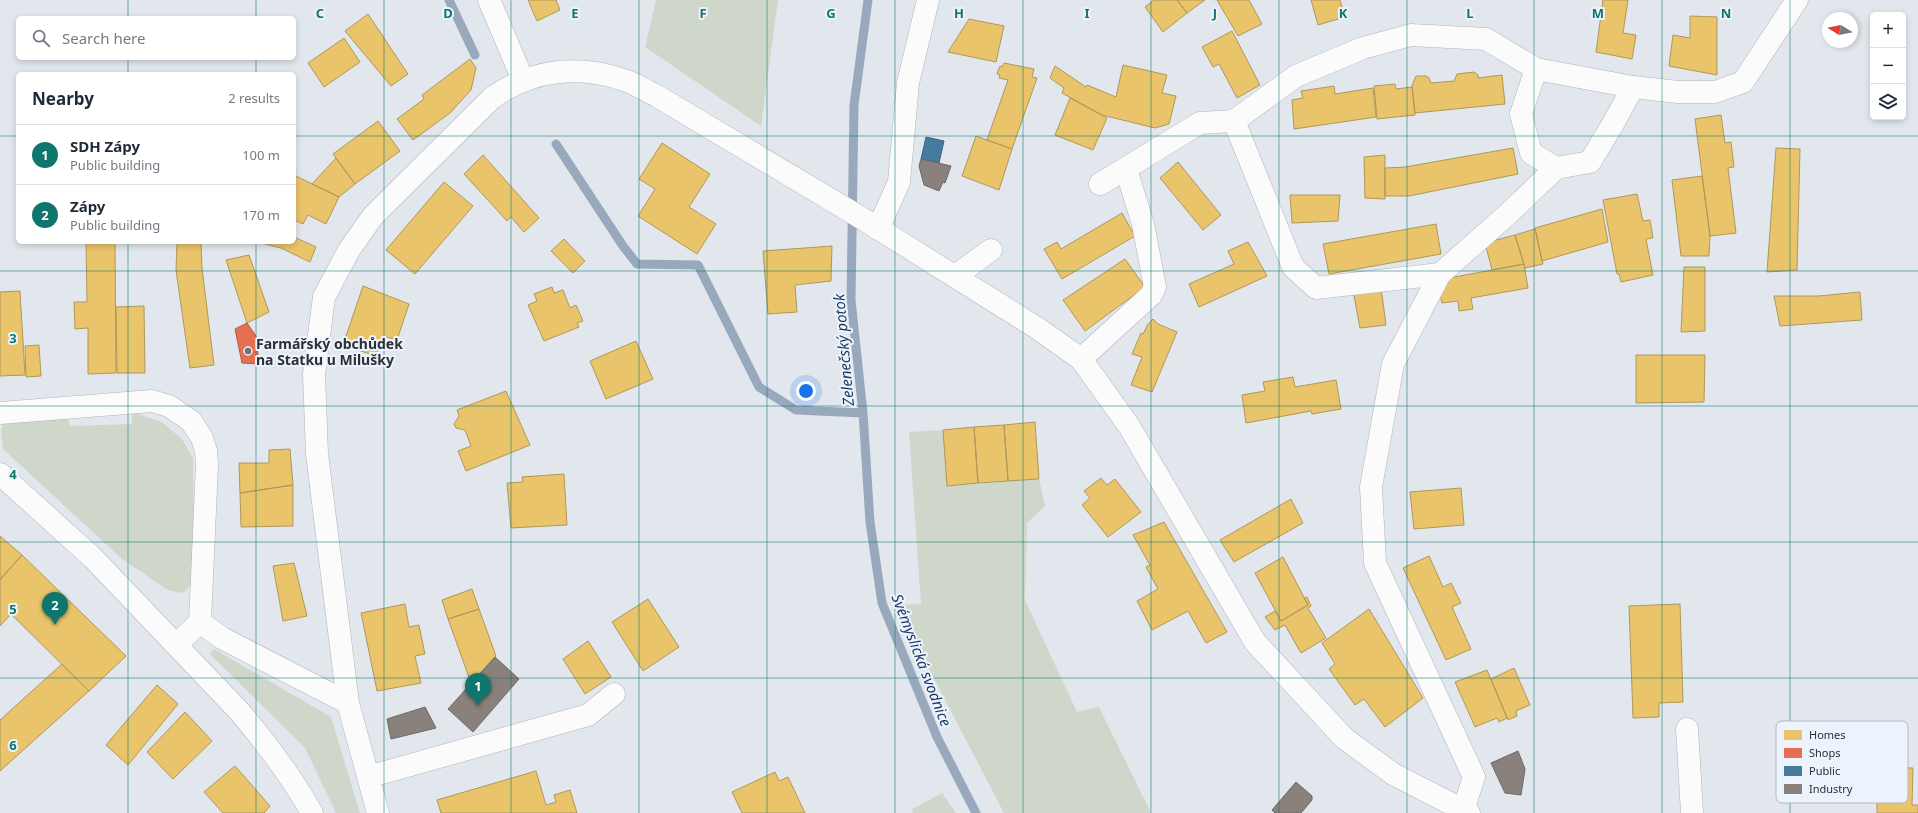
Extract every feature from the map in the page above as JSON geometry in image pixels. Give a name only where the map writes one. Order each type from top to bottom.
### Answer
[{"type":"street","points":[[489,0],[523,80]]},
{"type":"street","points":[[871,224],[899,182],[908,83],[928,0]]},
{"type":"street","points":[[1100,184],[1200,124],[1234,121],[1296,76],[1363,48],[1412,35],[1486,39],[1536,69],[1633,87],[1678,92],[1715,92],[1743,82],[1796,1]]},
{"type":"street","points":[[1536,69],[1521,114],[1531,153],[1556,168]]},
{"type":"street","points":[[378,813],[348,704],[317,454],[314,374],[324,298],[349,250],[374,216],[492,98],[506,88],[540,74],[575,71],[601,74],[627,81],[657,96],[838,203],[955,276],[1080,359],[1129,426],[1255,642],[1344,738],[1393,774],[1466,812],[1474,777],[1375,563],[1371,487],[1393,364],[1440,274],[1508,214],[1556,168],[1590,162],[1633,87]]},
{"type":"street","points":[[1234,121],[1293,267],[1316,288],[1440,274]]},
{"type":"street","points":[[1080,359],[1151,295],[1155,288],[1143,224],[1126,169]]},
{"type":"street","points":[[955,276],[991,250]]},
{"type":"street","points":[[0,413],[148,401],[168,406],[191,421],[202,438],[207,464],[200,622],[176,645]]},
{"type":"street","points":[[0,474],[93,558],[260,735],[312,813]]},
{"type":"street","points":[[200,622],[222,638],[348,704]]},
{"type":"street","points":[[368,777],[588,715],[614,694]]},
{"type":"street","points":[[1688,729],[1692,813]]},
{"type":"shaded area","points":[[656,0],[778,0],[761,126],[645,47]]},
{"type":"shaded area","points":[[132,412],[162,422],[182,439],[193,458],[194,583],[182,593],[168,590],[122,559],[3,449],[1,433],[4,420],[67,414],[70,426],[132,424]]},
{"type":"shaded area","points":[[943,430],[947,486],[1039,479],[1045,506],[1027,523],[1025,600],[1077,712],[1099,707],[1151,813],[1004,813],[930,671],[902,605],[921,604],[909,432]]},
{"type":"shaded area","points":[[214,649],[331,717],[360,813],[336,813],[305,748],[210,654]]},
{"type":"shaded area","points":[[942,793],[956,813],[913,813],[911,810]]},
{"type":"building: Homes","points":[[528,0],[556,0],[560,10],[537,21]]},
{"type":"building: Homes","points":[[1154,0],[1177,0],[1187,13],[1163,32],[1145,7]]},
{"type":"building: Homes","points":[[1177,0],[1205,0],[1187,13]]},
{"type":"building: Homes","points":[[1217,0],[1249,0],[1262,24],[1238,36]]},
{"type":"building: Homes","points":[[1311,0],[1340,0],[1345,17],[1318,25]]},
{"type":"building: Homes","points":[[1603,0],[1628,0],[1623,33],[1636,35],[1632,59],[1596,52]]},
{"type":"building: Homes","points":[[368,14],[408,74],[391,86],[345,31]]},
{"type":"building: Homes","points":[[1690,16],[1717,17],[1717,75],[1669,66],[1673,35],[1690,38]]},
{"type":"building: Homes","points":[[969,19],[1004,26],[996,62],[948,52]]},
{"type":"building: Homes","points":[[1232,31],[1260,85],[1237,98],[1219,64],[1213,67],[1202,47]]},
{"type":"building: Homes","points":[[344,38],[360,62],[324,87],[308,63]]},
{"type":"building: Homes","points":[[470,59],[476,68],[471,90],[450,113],[413,140],[397,119],[424,99],[422,95]]},
{"type":"building: Homes","points":[[1004,63],[1034,69],[1032,77],[1037,78],[1012,149],[987,140],[1008,80],[999,78],[1000,75],[997,74],[1000,66],[1002,67]]},
{"type":"building: Homes","points":[[1123,65],[1167,75],[1162,93],[1176,96],[1169,124],[1155,128],[1102,115],[1062,93],[1064,88],[1050,78],[1055,66],[1086,87],[1087,85],[1116,97]]},
{"type":"building: Homes","points":[[1474,72],[1478,75],[1478,78],[1502,75],[1505,104],[1415,113],[1412,85],[1416,76],[1426,76],[1429,78],[1431,83],[1454,81],[1457,74]]},
{"type":"building: Homes","points":[[1395,84],[1396,89],[1412,87],[1415,115],[1377,119],[1374,86]]},
{"type":"building: Homes","points":[[1334,86],[1335,94],[1373,88],[1376,117],[1294,129],[1292,100],[1303,98],[1301,91]]},
{"type":"building: Homes","points":[[1070,98],[1107,118],[1093,150],[1055,135]]},
{"type":"building: Homes","points":[[1721,115],[1725,143],[1731,142],[1734,167],[1728,168],[1736,233],[1710,236],[1695,119]]},
{"type":"building: Homes","points":[[378,121],[400,151],[355,184],[333,154]]},
{"type":"building: Homes","points":[[976,136],[1012,149],[999,190],[962,176]]},
{"type":"building: Homes","points":[[662,143],[710,174],[689,207],[716,224],[697,254],[638,216],[655,189],[639,179]]},
{"type":"building: Homes","points":[[1513,148],[1518,174],[1409,196],[1385,196],[1385,168],[1405,167]]},
{"type":"building: Homes","points":[[1776,148],[1800,149],[1797,270],[1767,272]]},
{"type":"building: Homes","points":[[483,155],[539,218],[524,232],[511,217],[507,221],[464,174]]},
{"type":"building: Homes","points":[[1385,155],[1385,199],[1365,198],[1364,157]]},
{"type":"building: Homes","points":[[336,158],[355,184],[339,197],[312,184]]},
{"type":"building: Homes","points":[[1178,162],[1221,215],[1203,230],[1160,178]]},
{"type":"building: Homes","points":[[296,176],[339,197],[326,224],[308,215],[303,224],[296,221]]},
{"type":"building: Homes","points":[[1702,176],[1710,236],[1709,256],[1681,256],[1672,180]]},
{"type":"building: Homes","points":[[444,182],[473,206],[415,274],[386,250]]},
{"type":"building: Homes","points":[[1637,194],[1643,221],[1650,220],[1653,238],[1646,239],[1653,275],[1621,282],[1619,274],[1617,274],[1603,200]]},
{"type":"building: Homes","points":[[1290,195],[1340,195],[1338,221],[1292,223]]},
{"type":"building: Homes","points":[[1602,209],[1608,242],[1542,261],[1535,228]]},
{"type":"building: Homes","points":[[1122,213],[1135,236],[1062,279],[1044,249],[1057,242],[1061,249]]},
{"type":"building: Homes","points":[[1436,224],[1441,254],[1329,274],[1323,244]]},
{"type":"building: Homes","points":[[1535,229],[1543,264],[1525,268],[1515,235]]},
{"type":"building: Homes","points":[[1515,235],[1524,264],[1492,270],[1485,243]]},
{"type":"building: Homes","points":[[296,238],[316,247],[310,262],[281,248],[265,244],[296,244]]},
{"type":"building: Homes","points":[[564,239],[585,261],[573,273],[551,251]]},
{"type":"building: Homes","points":[[1248,242],[1267,276],[1199,307],[1189,284],[1234,264],[1228,251]]},
{"type":"building: Homes","points":[[86,244],[115,244],[116,373],[88,374],[88,328],[75,329],[74,302],[87,302]]},
{"type":"building: Homes","points":[[177,244],[201,244],[202,268],[214,365],[190,368],[176,270]]},
{"type":"building: Homes","points":[[832,246],[831,281],[795,285],[797,312],[768,314],[763,251]]},
{"type":"building: Homes","points":[[249,255],[269,312],[247,323],[226,260]]},
{"type":"building: Homes","points":[[1125,259],[1145,287],[1085,331],[1063,300]]},
{"type":"building: Homes","points":[[1524,264],[1528,288],[1471,298],[1473,309],[1459,311],[1458,301],[1442,303],[1439,291],[1449,278]]},
{"type":"building: Homes","points":[[1684,267],[1705,267],[1705,331],[1681,332]]},
{"type":"building: Homes","points":[[363,286],[409,304],[397,340],[383,336],[376,356],[343,345]]},
{"type":"building: Homes","points":[[552,287],[554,293],[563,290],[570,308],[576,305],[583,321],[577,323],[579,327],[544,341],[528,305],[537,301],[534,294]]},
{"type":"building: Homes","points":[[1381,287],[1386,325],[1360,328],[1353,290]]},
{"type":"building: Homes","points":[[20,291],[25,375],[0,376],[0,292]]},
{"type":"building: Homes","points":[[1860,292],[1862,320],[1780,326],[1774,296],[1819,296]]},
{"type":"building: Homes","points":[[144,306],[145,373],[117,373],[116,307]]},
{"type":"building: Homes","points":[[1153,319],[1158,324],[1177,332],[1152,392],[1131,385],[1142,357],[1132,354],[1141,333],[1143,334],[1148,324]]},
{"type":"building: Homes","points":[[636,341],[653,379],[606,399],[590,361]]},
{"type":"building: Homes","points":[[39,345],[41,376],[26,377],[25,346]]},
{"type":"building: Homes","points":[[1636,355],[1705,355],[1704,402],[1636,403]]},
{"type":"building: Homes","points":[[1293,377],[1295,387],[1336,380],[1341,409],[1312,414],[1311,411],[1246,423],[1242,395],[1265,391],[1263,382]]},
{"type":"building: Homes","points":[[506,391],[530,445],[466,471],[458,451],[471,446],[465,430],[456,428],[454,424],[459,416],[457,410]]},
{"type":"building: Homes","points":[[1035,422],[1039,479],[1008,481],[1004,425]]},
{"type":"building: Homes","points":[[1004,425],[1008,481],[978,483],[974,427]]},
{"type":"building: Homes","points":[[974,427],[978,483],[947,486],[943,430]]},
{"type":"building: Homes","points":[[290,449],[293,485],[240,493],[239,463],[269,463],[269,450]]},
{"type":"building: Homes","points":[[564,474],[567,525],[511,528],[507,483],[523,482],[522,477]]},
{"type":"building: Homes","points":[[1101,478],[1107,485],[1115,479],[1141,512],[1108,537],[1082,505],[1090,498],[1084,491]]},
{"type":"building: Homes","points":[[293,485],[293,526],[241,527],[240,493]]},
{"type":"building: Homes","points":[[1461,488],[1464,525],[1414,529],[1410,492]]},
{"type":"building: Homes","points":[[1291,499],[1303,523],[1234,562],[1220,540]]},
{"type":"building: Homes","points":[[1164,522],[1227,632],[1206,643],[1188,611],[1152,630],[1137,601],[1158,589],[1146,567],[1150,565],[1133,535]]},
{"type":"building: Homes","points":[[0,536],[22,555],[0,579]]},
{"type":"building: Homes","points":[[22,555],[126,656],[89,691],[11,614],[0,626],[0,580]]},
{"type":"building: Homes","points":[[1429,556],[1443,587],[1451,583],[1461,603],[1452,607],[1471,649],[1446,660],[1403,568]]},
{"type":"building: Homes","points":[[1283,557],[1308,605],[1281,621],[1255,573]]},
{"type":"building: Homes","points":[[294,563],[307,616],[283,621],[273,566]]},
{"type":"building: Homes","points":[[472,589],[479,609],[448,619],[442,600]]},
{"type":"building: Homes","points":[[1307,597],[1311,606],[1308,608],[1326,638],[1301,653],[1285,625],[1275,630],[1265,617],[1275,611],[1281,621],[1308,605],[1304,598]]},
{"type":"building: Homes","points":[[648,599],[679,647],[643,671],[612,622]]},
{"type":"building: Homes","points":[[405,604],[409,627],[419,625],[425,654],[415,656],[421,683],[377,691],[361,613]]},
{"type":"building: Homes","points":[[1680,604],[1683,702],[1659,703],[1659,717],[1633,718],[1629,606]]},
{"type":"building: Homes","points":[[479,609],[496,656],[471,683],[448,619]]},
{"type":"building: Homes","points":[[1369,609],[1423,698],[1385,727],[1364,699],[1355,705],[1329,669],[1335,664],[1322,643]]},
{"type":"building: Homes","points":[[588,641],[611,677],[585,694],[563,659]]},
{"type":"building: Homes","points":[[62,664],[89,691],[0,771],[0,720]]},
{"type":"building: Homes","points":[[1514,668],[1530,705],[1516,711],[1517,716],[1508,720],[1491,679]]},
{"type":"building: Homes","points":[[1487,670],[1507,718],[1499,722],[1497,718],[1475,727],[1455,682]]},
{"type":"building: Homes","points":[[157,685],[178,704],[128,765],[106,745]]},
{"type":"building: Homes","points":[[185,712],[212,741],[173,779],[147,752]]},
{"type":"building: Homes","points":[[235,766],[270,806],[264,813],[223,813],[204,792]]},
{"type":"building: Homes","points":[[1908,768],[1913,768],[1912,805],[1918,805],[1918,813],[1877,813],[1877,803],[1908,803]]},
{"type":"building: Homes","points":[[536,771],[546,805],[556,802],[554,795],[570,790],[577,813],[441,813],[437,800]]},
{"type":"building: Homes","points":[[775,772],[779,781],[788,777],[805,813],[742,813],[732,792]]},
{"type":"building: Shops","name":"Farmářský obchůdek na Statku u Milušky","points":[[247,323],[256,336],[259,364],[242,363],[235,329]]},
{"type":"building: Public","points":[[926,137],[944,141],[939,163],[921,159]]},
{"type":"building: Industry","points":[[921,159],[951,166],[945,183],[943,182],[939,191],[924,185],[919,166]]},
{"type":"building: Industry","points":[[495,657],[519,679],[473,732],[448,709]]},
{"type":"building: Industry","points":[[425,707],[436,728],[391,739],[387,719]]},
{"type":"building: Industry","points":[[1518,751],[1525,769],[1521,795],[1505,793],[1491,763]]},
{"type":"building: Industry","points":[[1296,782],[1312,796],[1312,800],[1301,813],[1275,813],[1272,810]]},
{"type":"waterway","name":"Zelenečský potok","points":[[449,0],[475,55]]},
{"type":"waterway","name":"Zelenečský potok","points":[[556,144],[623,246],[637,264],[698,265],[759,387],[796,410],[863,413],[851,300],[854,105],[868,0]]},
{"type":"waterway","name":"Svémyslická svodnice","points":[[863,413],[870,522],[882,603],[937,737],[976,813]]},
{"type":"place","name":"Farmářský obchůdek na Statku u Milušky","points":[[248,351]]},
{"type":"place","name":"Zápy","points":[[55,625]]},
{"type":"place","name":"SDH Zápy","points":[[478,706]]}]
